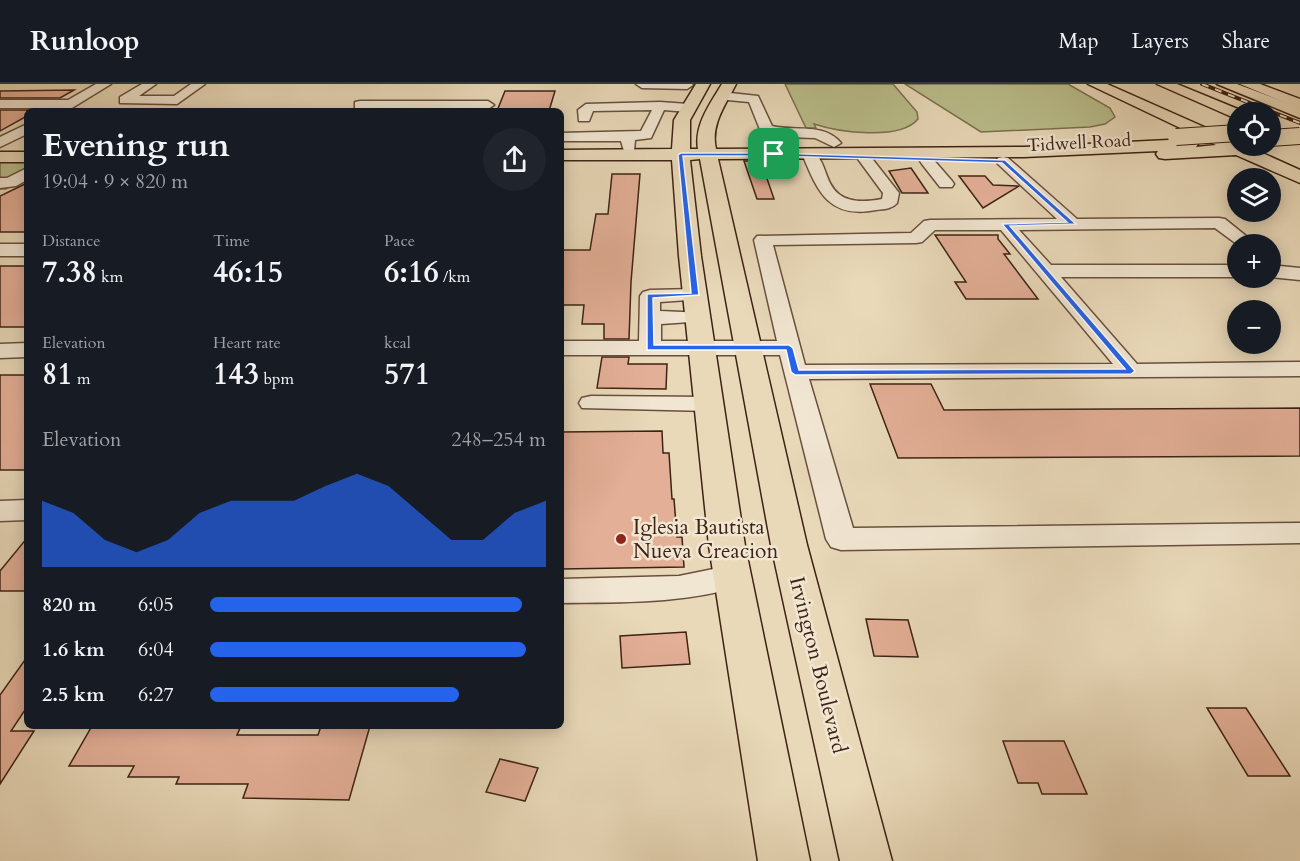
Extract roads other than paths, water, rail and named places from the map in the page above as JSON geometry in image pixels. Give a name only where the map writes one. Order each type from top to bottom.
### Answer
[{"type":"main road","points":[[1095,84],[1182,135]]},
{"type":"main road","points":[[1164,84],[1227,110]]},
{"type":"main road","points":[[1224,84],[1300,113]]},
{"type":"main road","points":[[1246,84],[1300,104]]},
{"type":"main road","name":"Irvington Boulevard","points":[[709,86],[688,108],[682,120],[725,231],[789,545],[866,861]]},
{"type":"main road","name":"Irvington Boulevard","points":[[709,86],[708,123],[694,151],[689,232],[709,404],[733,577],[784,861]]},
{"type":"main road","points":[[1281,129],[1300,129]]},
{"type":"main road","points":[[1281,132],[1300,138]]},
{"type":"main road","points":[[778,151],[834,143],[1182,135],[1198,138],[1209,144],[1211,147],[1208,151]]},
{"type":"main road","name":"Tidwell Road","points":[[564,154],[694,151],[1024,152],[1182,135],[1227,140]]},
{"type":"main road","points":[[1281,138],[1300,138]]},
{"type":"main road","name":"Tidwell Road","points":[[564,148],[628,142],[694,151]]},
{"type":"main road","points":[[778,151],[810,156],[865,159],[1003,161],[1208,151],[1227,145]]},
{"type":"main road","points":[[0,150],[24,150]]},
{"type":"main road","points":[[1264,156],[1300,177]]},
{"type":"main road","points":[[0,157],[24,157]]},
{"type":"main road","points":[[689,232],[725,231]]},
{"type":"street","points":[[63,108],[105,84]]},
{"type":"street","points":[[150,84],[124,100],[177,99],[199,84]]},
{"type":"street","points":[[642,84],[709,86],[754,99],[766,129],[783,133],[819,133],[834,143]]},
{"type":"street","points":[[0,104],[70,104]]},
{"type":"street","points":[[360,105],[422,108],[488,105]]},
{"type":"street","points":[[582,124],[584,110],[591,106],[654,115]]},
{"type":"street","points":[[564,135],[582,124],[654,115],[688,108]]},
{"type":"street","points":[[582,124],[628,142],[646,135],[654,115]]},
{"type":"street","points":[[810,156],[832,199],[852,208],[889,203],[891,193],[865,159]]},
{"type":"street","points":[[927,161],[946,184]]},
{"type":"street","points":[[1003,161],[1072,224]]},
{"type":"street","points":[[0,170],[24,171]]},
{"type":"street","points":[[0,183],[10,183],[24,173]]},
{"type":"street","points":[[1234,234],[1219,223],[1005,224],[930,225],[916,238],[763,240],[792,360],[841,539],[1300,533]]},
{"type":"street","points":[[1005,224],[1131,371]]},
{"type":"street","points":[[0,250],[24,250]]},
{"type":"street","points":[[1046,271],[1227,271]]},
{"type":"street","points":[[650,348],[650,318],[697,306]]},
{"type":"street","points":[[564,348],[748,348],[792,360],[1131,371],[1300,369]]},
{"type":"street","points":[[0,351],[24,350]]},
{"type":"street","points":[[591,403],[709,404]]},
{"type":"street","points":[[0,510],[24,510]]},
{"type":"street","points":[[564,591],[679,588],[733,577]]},
{"type":"railway","points":[[1202,84],[1300,123]]},
{"type":"place","name":"Iglesia Bautista Nueva Creacion","points":[[621,539]]}]
